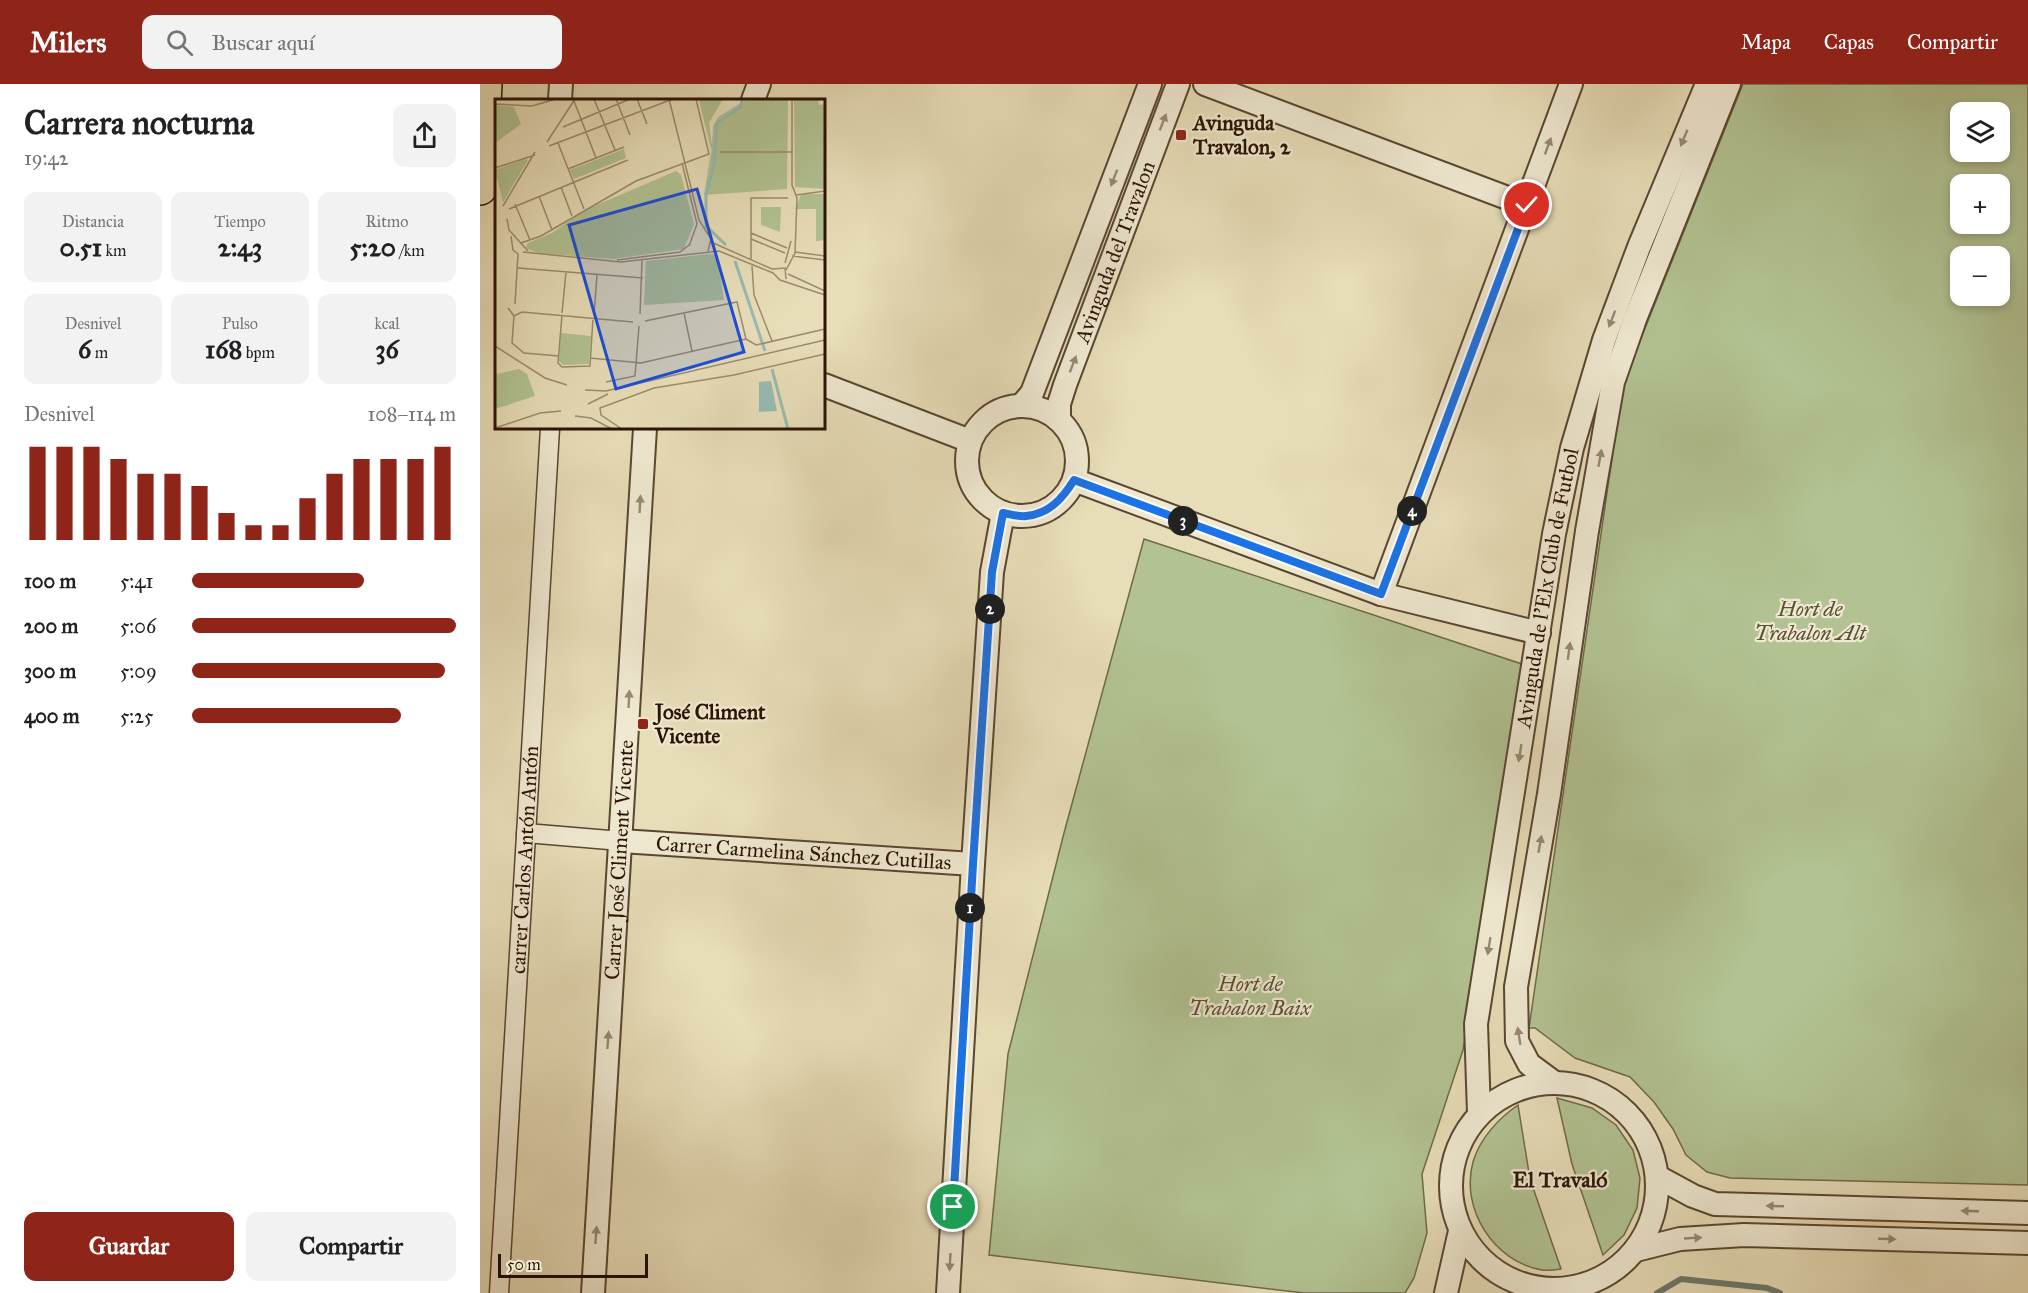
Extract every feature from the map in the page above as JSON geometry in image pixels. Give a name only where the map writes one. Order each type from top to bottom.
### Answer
[{"type":"highway","points":[[480,188],[485,84]]},
{"type":"street","points":[[560,99],[561,84]]},
{"type":"street","points":[[753,99],[759,84]]},
{"type":"street","name":"Avinguda del Travalon","points":[[1021,406],[1032,393],[1150,84]]},
{"type":"street","name":"Avinguda del Travalon","points":[[1059,420],[1059,404],[1065,385],[1178,84]]},
{"type":"street","points":[[1205,84],[1527,205]]},
{"type":"street","points":[[1381,594],[1571,84]]},
{"type":"street","name":"Avinguda de l'Elx Club de Futbol","points":[[1479,1113],[1476,1024],[1554,534],[1572,448],[1604,340],[1639,247],[1707,84]]},
{"type":"street","name":"Avinguda de l'Elx Club de Futbol","points":[[1552,1081],[1529,1064],[1517,1041],[1516,987],[1549,794],[1587,531],[1613,382],[1635,319],[1729,84]]},
{"type":"street","points":[[825,385],[970,441]]},
{"type":"street","points":[[1021,406],[1046,411],[1059,420],[1070,434],[1076,451],[1077,466],[1074,480],[1064,496],[1051,508],[1027,516],[1003,513],[983,501],[972,485],[966,463],[970,441],[981,424],[993,414],[1010,407],[1021,406]]},
{"type":"street","name":"carrer Carlos Antón Antón","points":[[499,1293],[550,429]]},
{"type":"street","name":"Carrer José Climent Vicente","points":[[592,1293],[645,429]]},
{"type":"street","points":[[1074,480],[1381,594],[1539,633]]},
{"type":"street","points":[[948,1293],[992,572],[1003,513]]},
{"type":"street","name":"Carrer Carmelina Sánchez Cutillas","points":[[526,833],[973,864]]},
{"type":"street","points":[[1552,1081],[1571,1082],[1607,1095],[1635,1120],[1652,1149],[1658,1177],[1658,1193],[1646,1234],[1627,1260],[1595,1281],[1554,1290],[1520,1290],[1516,1283],[1489,1267],[1473,1252],[1456,1221],[1449,1184],[1460,1141],[1479,1113],[1506,1093],[1552,1081]]},
{"type":"street","points":[[1658,1177],[1693,1196],[1715,1204],[2028,1213]]},
{"type":"street","points":[[1446,1293],[1460,1231]]},
{"type":"street","points":[[1635,1250],[1680,1239],[1744,1235],[2028,1243]]},
{"type":"green space","name":"Hort de Trabalon Alt","points":[[1743,84],[2028,84],[2028,1185],[1730,1178],[1707,1172],[1686,1155],[1673,1129],[1654,1102],[1630,1077],[1575,1058],[1535,1028],[1529,1028],[1623,383]]},
{"type":"green space","name":"Hort de Trabalon Baix","points":[[1144,539],[1528,666],[1463,1050],[1422,1174],[1427,1233],[1414,1278],[1405,1293],[1304,1293],[989,1255],[1008,1054],[1064,833]]},
{"type":"green space","points":[[1557,1098],[1592,1108],[1616,1125],[1633,1150],[1640,1178],[1637,1208],[1624,1235],[1603,1255],[1572,1164]]},
{"type":"green space","points":[[1518,1105],[1530,1179],[1561,1269],[1542,1270],[1525,1265],[1509,1256],[1496,1245],[1476,1215],[1470,1180],[1476,1153],[1497,1122]]},
{"type":"waterway","points":[[1657,1293],[1681,1279],[1767,1288],[1780,1293]]},
{"type":"place","name":"Avinguda Travalon, 2","points":[[1181,135]]},
{"type":"place","name":"José Climent Vicente","points":[[643,724]]},
{"type":"district","name":"El Travaló","points":[[1560,1179]]},
{"type":"route","points":[[953,1207],[992,572],[1003,513],[1027,516],[1051,508],[1064,496],[1074,480],[1381,594],[1527,205]]}]
